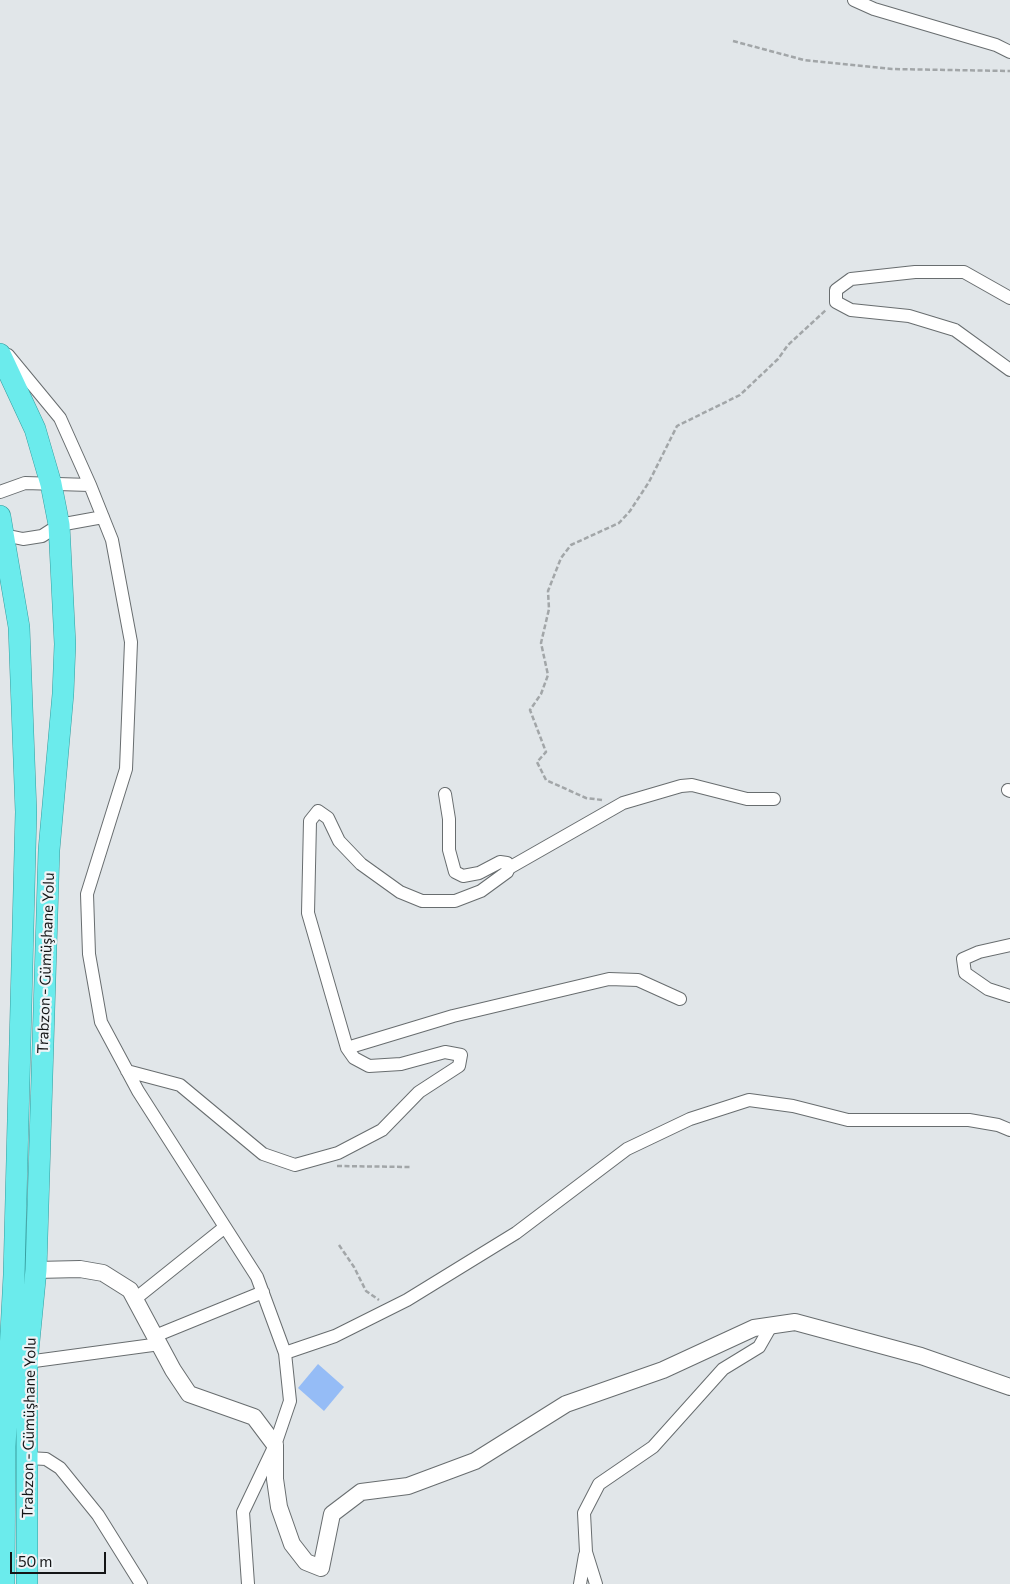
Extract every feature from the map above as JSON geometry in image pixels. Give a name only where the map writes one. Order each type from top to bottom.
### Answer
[{"type":"highway","name":"Trabzon - Gümüşhane Yolu","points":[[0,354],[35,429],[51,484],[58,525],[65,644],[63,694],[49,850],[36,1270],[27,1362],[27,1584]]},
{"type":"highway","name":"Trabzon - Gümüşhane Yolu","points":[[2,525],[19,627],[26,812],[14,1275],[5,1446],[4,1584]]},
{"type":"street","points":[[854,0],[874,9],[996,45],[1010,52]]},
{"type":"street","points":[[1010,298],[964,272],[915,272],[851,279],[836,290],[836,302],[851,310],[909,316],[955,330],[1010,370]]},
{"type":"street","points":[[0,346],[60,418],[90,485],[112,540],[131,642],[126,769],[86,894],[89,954],[101,1022],[138,1092],[257,1277],[285,1353],[290,1401],[275,1445],[243,1512],[248,1584]]},
{"type":"street","points":[[0,492],[25,482],[90,485]]},
{"type":"street","points":[[2,525],[24,539],[42,536],[58,525],[103,517]]},
{"type":"street","points":[[127,1071],[180,1084],[263,1154],[294,1165],[338,1153],[382,1130],[420,1092],[459,1066],[461,1055],[445,1052],[401,1064],[369,1066],[354,1058],[346,1048],[308,913],[310,821],[318,811],[328,818],[339,841],[361,864],[400,892],[422,901],[455,901],[481,891],[507,872],[509,868],[624,803],[692,785],[738,798],[774,799]]},
{"type":"street","points":[[445,794],[449,819],[449,850],[456,872],[462,876],[479,873],[500,862],[507,863],[509,868]]},
{"type":"street","points":[[1010,945],[978,952],[963,959],[964,972],[988,989],[1010,996]]},
{"type":"street","points":[[346,1048],[453,1016],[609,979],[638,980],[680,998]]},
{"type":"street","points":[[285,1353],[335,1336],[407,1300],[516,1233],[627,1149],[690,1119],[749,1100],[793,1106],[848,1120],[969,1120],[998,1125],[1010,1130]]},
{"type":"street","points":[[135,1299],[225,1227]]},
{"type":"street","points":[[36,1270],[80,1269],[103,1273],[130,1290],[189,1394],[254,1417],[275,1445],[279,1507],[292,1544],[306,1562],[321,1568],[332,1514],[361,1492],[408,1486],[476,1461],[566,1404],[663,1370],[754,1328],[795,1322],[921,1356],[1010,1387]]},
{"type":"street","points":[[27,1362],[158,1340],[263,1292]]},
{"type":"street","points":[[580,1584],[586,1552],[584,1513],[599,1484],[653,1447],[723,1369],[759,1347],[771,1326]]},
{"type":"street","points":[[28,1458],[46,1460],[60,1468],[98,1515],[141,1584]]},
{"type":"street","points":[[586,1552],[596,1584]]},
{"type":"path","points":[[733,41],[804,60],[892,69],[1010,71]]},
{"type":"path","points":[[624,803],[586,798],[546,780],[537,762],[546,752],[530,710],[541,694],[548,676],[541,643],[549,608],[548,591],[560,558],[571,545],[619,523],[649,482],[677,426],[740,395],[778,359],[788,344],[836,302]]},
{"type":"path","points":[[318,1159],[326,1164],[343,1167],[410,1167]]},
{"type":"path","points":[[339,1245],[354,1267],[366,1292],[380,1300]]},
{"type":"building","points":[[318,1364],[344,1387],[324,1411],[298,1388]]}]
